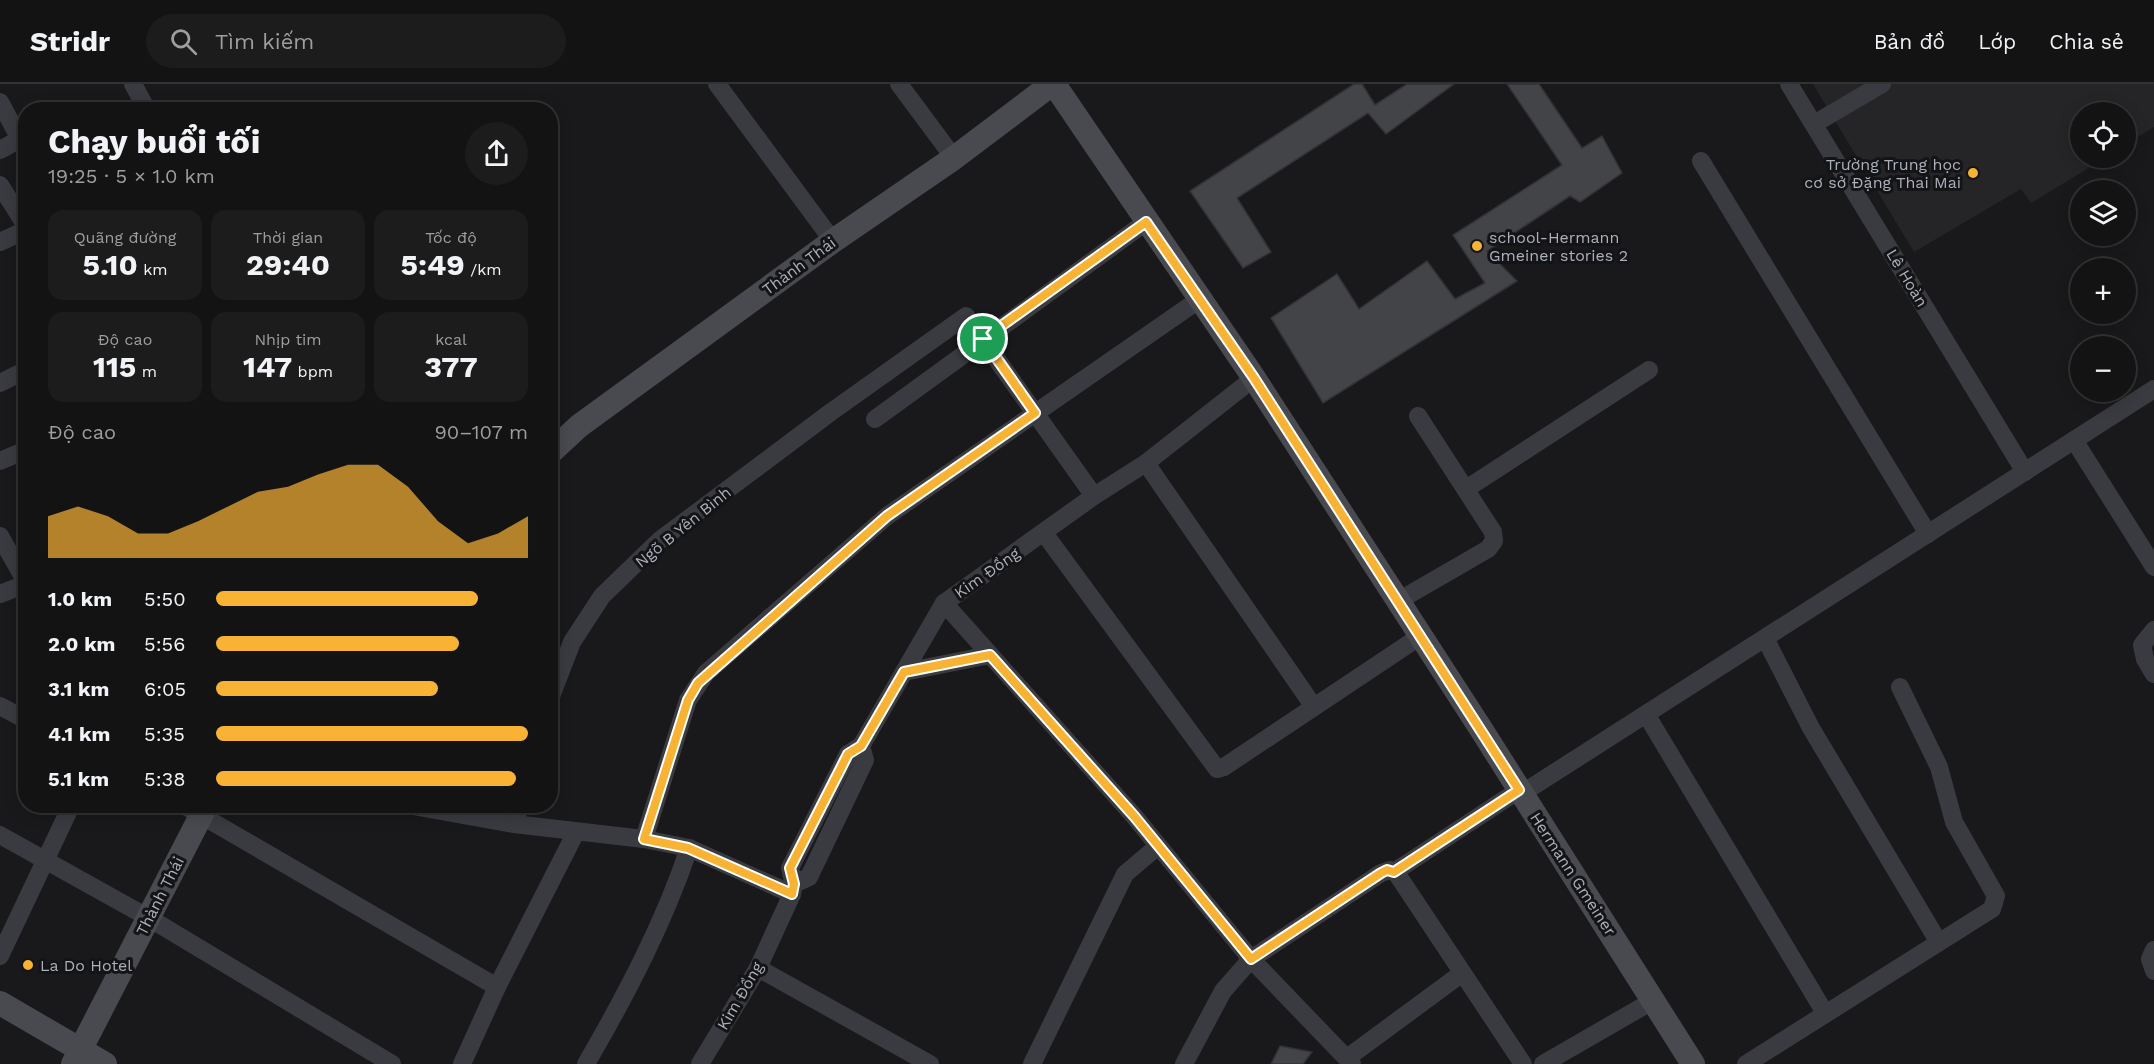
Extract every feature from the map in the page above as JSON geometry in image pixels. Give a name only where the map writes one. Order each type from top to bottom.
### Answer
[{"type":"street","points":[[133,84],[143,102]]},
{"type":"street","points":[[717,84],[833,242]]},
{"type":"street","points":[[899,84],[954,158]]},
{"type":"street","name":"Thành Thái","points":[[558,446],[579,426],[833,242],[954,158],[1053,84]]},
{"type":"street","name":"Hermann Gmeiner","points":[[1053,84],[1254,378],[1693,1064]]},
{"type":"street","name":"Lê Hoàn","points":[[1789,84],[2025,471]]},
{"type":"street","points":[[1814,124],[1882,84]]},
{"type":"street","points":[[0,102],[18,135]]},
{"type":"street","points":[[0,150],[18,140]]},
{"type":"street","points":[[1701,161],[1928,534]]},
{"type":"street","points":[[0,185],[18,215]]},
{"type":"street","points":[[875,419],[1146,222]]},
{"type":"street","points":[[0,242],[18,232]]},
{"type":"street","points":[[644,839],[688,700],[706,673],[887,516],[1200,299]]},
{"type":"street","name":"Ngõ B Yên Bình","points":[[558,678],[572,642],[602,596],[660,540],[831,412],[966,316],[983,339]]},
{"type":"street","points":[[983,339],[1094,496]]},
{"type":"street","points":[[1466,489],[1649,370]]},
{"type":"street","points":[[0,383],[18,374]]},
{"type":"street","name":"Kim Đồng","points":[[700,1064],[758,968],[793,889],[808,878],[866,760],[861,746],[944,603],[1094,496],[1146,463],[1254,378]]},
{"type":"street","points":[[1394,872],[1646,714],[2154,389]]},
{"type":"street","points":[[1398,601],[1492,545],[1492,532],[1418,416]]},
{"type":"street","points":[[2074,440],[2154,567]]},
{"type":"street","points":[[0,461],[18,453]]},
{"type":"street","points":[[1146,463],[1314,707]]},
{"type":"street","points":[[1044,533],[1217,769],[1224,767],[1419,637]]},
{"type":"street","points":[[0,536],[18,569]]},
{"type":"street","points":[[0,594],[18,586]]},
{"type":"street","points":[[944,603],[1158,846],[1251,959],[1350,1061],[1461,974]]},
{"type":"street","points":[[2154,630],[2142,645],[2145,659],[2154,674]]},
{"type":"street","points":[[1765,638],[1811,728],[1938,941]]},
{"type":"street","points":[[904,672],[990,655]]},
{"type":"street","points":[[1746,1064],[1992,909],[1996,896],[1954,822],[1939,767],[1900,687]]},
{"type":"street","points":[[0,706],[18,716]]},
{"type":"street","points":[[1646,714],[1825,1013]]},
{"type":"street","points":[[452,813],[514,824],[644,839],[688,848],[793,889],[790,868],[848,754],[861,746]]},
{"type":"street","points":[[0,956],[68,813]]},
{"type":"street","name":"Thành Thái","points":[[76,1057],[149,918],[195,813]]},
{"type":"street","points":[[205,813],[497,987]]},
{"type":"street","points":[[514,824],[518,813]]},
{"type":"street","points":[[813,823],[831,832]]},
{"type":"street","points":[[462,1064],[497,987],[576,831]]},
{"type":"street","points":[[0,836],[149,918],[392,1064]]},
{"type":"street","points":[[1032,1064],[1125,874],[1158,846]]},
{"type":"street","points":[[586,1064],[674,892],[688,848]]},
{"type":"street","points":[[1184,1064],[1223,991],[1251,959],[1387,870],[1394,872],[1522,1064]]},
{"type":"street","points":[[2154,950],[2150,959],[2154,971]]},
{"type":"street","points":[[758,968],[930,1064]]},
{"type":"street","points":[[1543,1064],[1654,1000]]},
{"type":"street","points":[[0,1003],[76,1057],[105,1064]]},
{"type":"shaded area","name":"Trường Trung học cơ sở Đặng Thai Mai","points":[[1813,84],[2154,84],[2154,127],[2136,138],[2136,102],[2070,102],[2070,168],[2089,168],[2031,203],[2021,189],[1914,252]]},
{"type":"building","points":[[1354,84],[1362,84],[1375,105],[1407,84],[1454,84],[1386,134],[1368,113],[1237,198],[1271,252],[1243,268],[1190,191]]},
{"type":"building","name":"school-Hermann Gmeiner stories 2","points":[[1507,84],[1539,84],[1582,148],[1602,136],[1622,173],[1580,202],[1570,196],[1487,251],[1517,281],[1323,403],[1271,318],[1337,274],[1359,309],[1427,261],[1455,299],[1485,283],[1453,235],[1562,165]]},
{"type":"building","points":[[1280,1046],[1312,1052],[1303,1064],[1271,1064]]},
{"type":"place","name":"Trường Trung học cơ sở Đặng Thai Mai","points":[[1973,173]]},
{"type":"place","name":"school-Hermann Gmeiner stories 2","points":[[1477,246]]},
{"type":"place","name":"La Do Hotel","points":[[28,965]]},
{"type":"route","points":[[1146,222],[1254,378],[1519,790],[1394,872],[1387,870],[1381,873],[1251,959],[1134,816],[990,655],[904,672],[861,746],[848,754],[790,868],[794,884],[792,894],[688,848],[644,839],[688,700],[706,673],[887,516],[1035,413],[983,339],[1146,222]]}]
